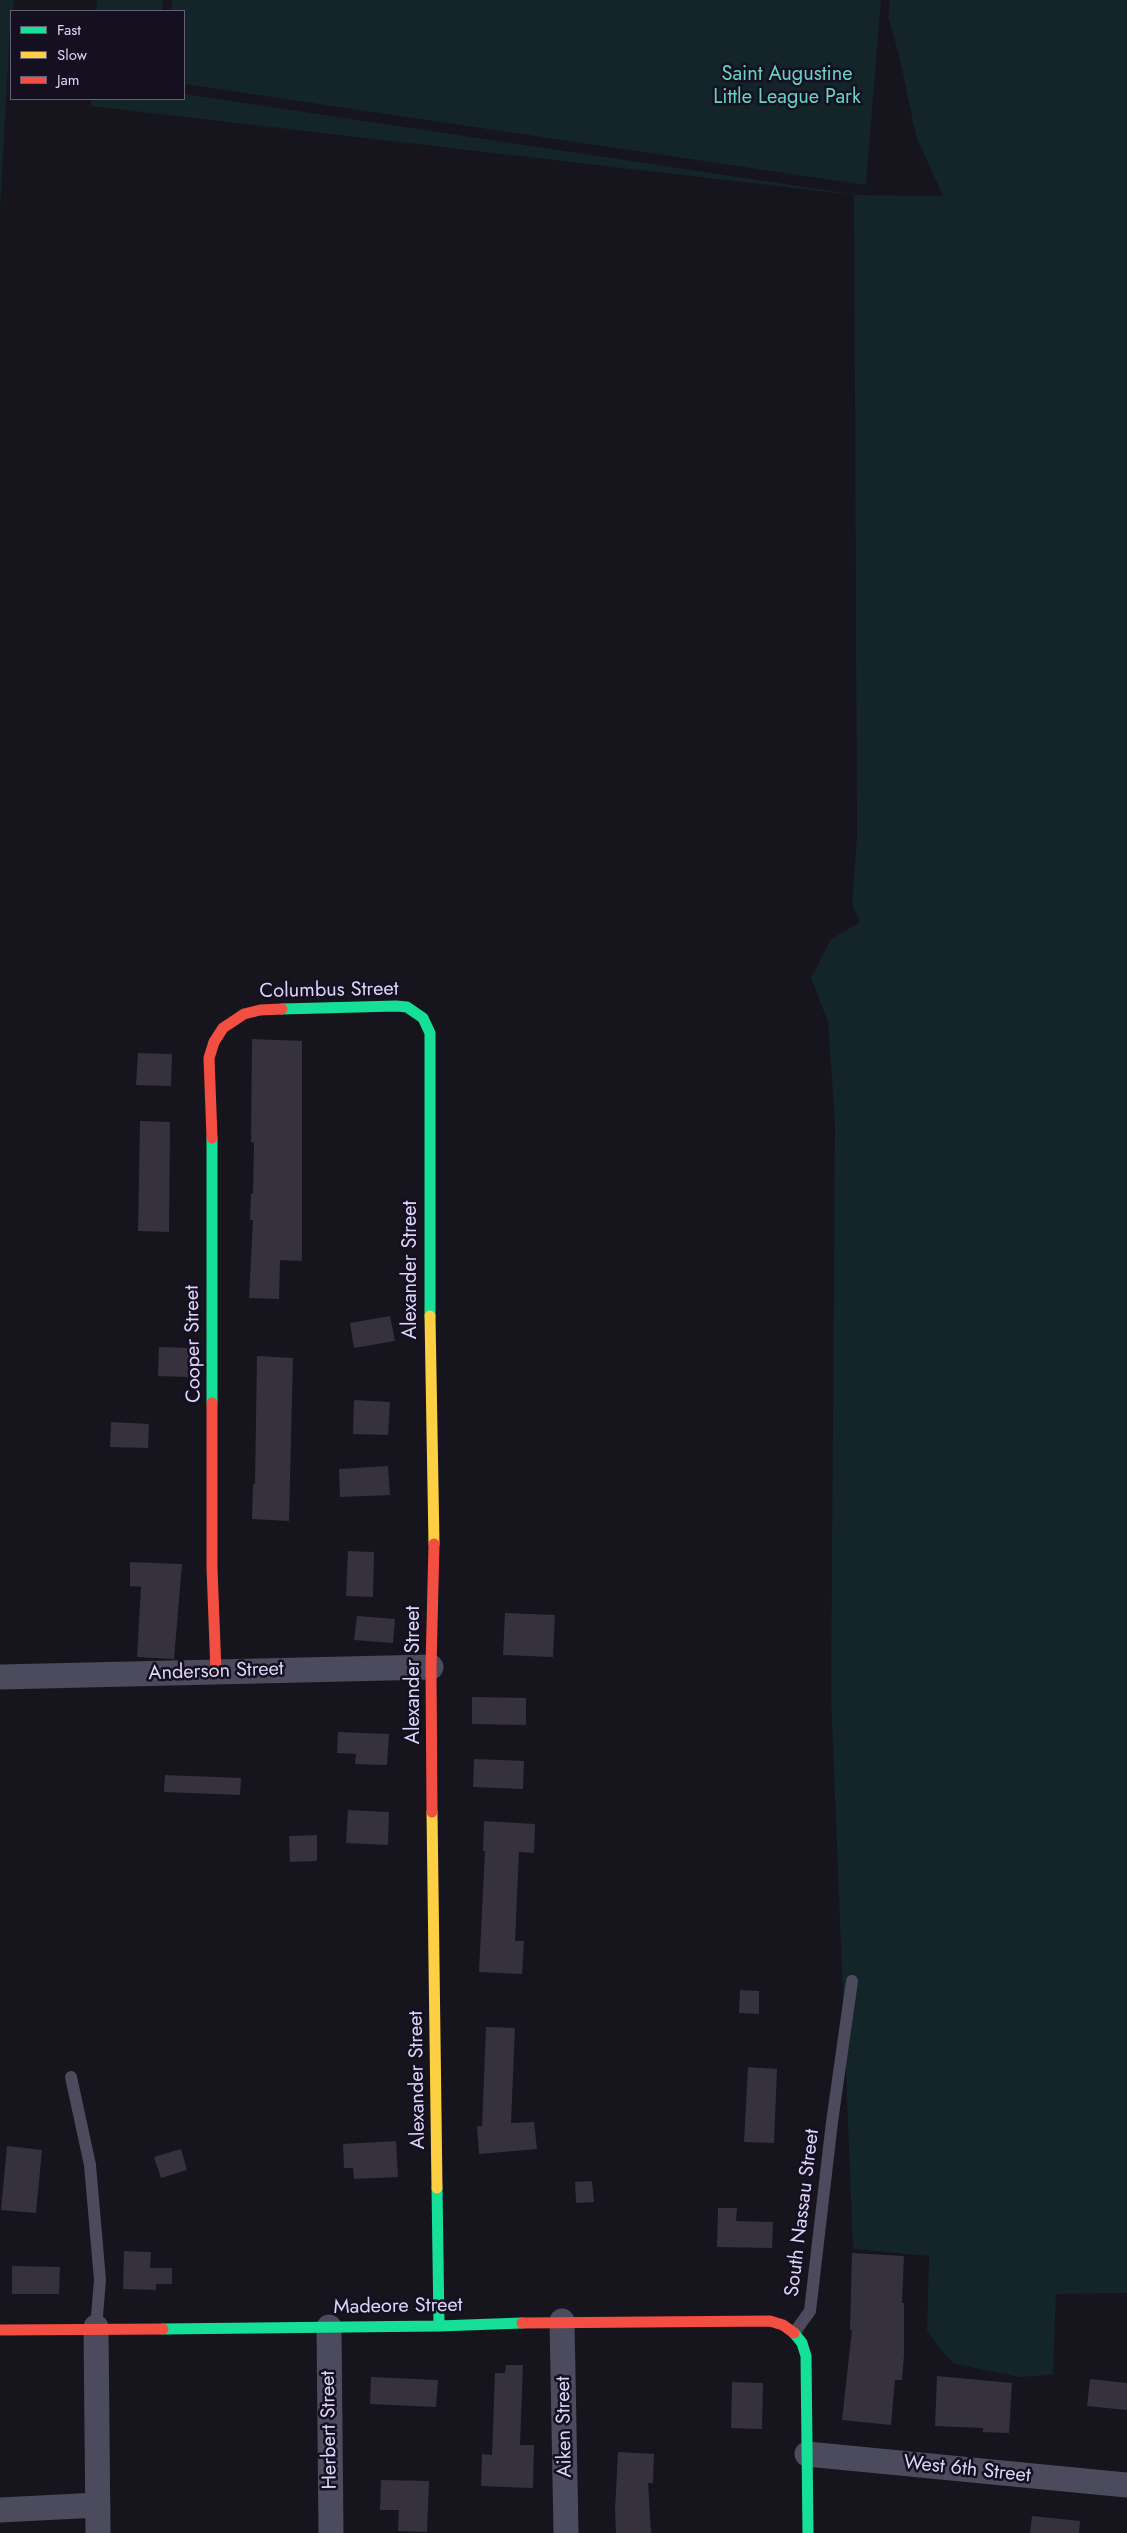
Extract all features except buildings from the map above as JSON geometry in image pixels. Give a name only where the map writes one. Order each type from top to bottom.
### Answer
[{"type":"street","name":"Columbus Street","points":[[229,1022],[244,1014],[260,1010],[396,1006],[416,1012],[426,1024]]},
{"type":"street","name":"Cooper Street","points":[[216,1672],[212,1568],[213,1153],[209,1058],[214,1042],[229,1022]]},
{"type":"street","name":"Alexander Street","points":[[426,1024],[430,1034],[430,1385],[435,1521],[431,1667],[439,2326]]},
{"type":"street","name":"Anderson Street","points":[[0,1677],[61,1678],[431,1667]]},
{"type":"street","name":"Madeore Street","points":[[0,2330],[439,2326],[562,2321],[770,2321],[783,2325],[794,2333]]},
{"type":"street","name":"Aiken Street","points":[[562,2321],[566,2533]]},
{"type":"street","name":"Herbert Street","points":[[328,2327],[331,2533]]},
{"type":"street","points":[[96,2328],[98,2533]]},
{"type":"street","points":[[794,2333],[802,2343],[806,2356],[808,2533]]},
{"type":"street","name":"West 6th Street","points":[[807,2454],[1127,2485]]},
{"type":"street","points":[[0,2510],[98,2504]]},
{"type":"lane","name":"South Nassau Street","points":[[794,2333],[810,2312],[832,2122],[852,1981]]},
{"type":"lane","points":[[71,2076],[90,2165],[100,2280],[96,2328]]},
{"type":"green space","points":[[0,0],[14,0],[13,10],[10,10],[0,210]]},
{"type":"green space","points":[[97,0],[163,0],[162,10],[96,10]]},
{"type":"green space","name":"Saint Augustine Little League Park","points":[[172,0],[881,0],[866,185],[185,84],[185,10],[171,10]]},
{"type":"green space","points":[[890,0],[1127,0],[1127,2293],[1056,2294],[1053,2375],[1019,2377],[955,2364],[941,2350],[927,2331],[929,2256],[853,2249],[831,1697],[835,1124],[828,1022],[811,978],[831,939],[860,922],[852,904],[857,835],[854,195],[91,106],[91,100],[185,100],[185,94],[858,195],[943,196],[916,136],[899,55],[888,17]]},
{"type":"traffic: fast","points":[[282,1009],[396,1006],[407,1007],[423,1018],[430,1033],[430,1316]]},
{"type":"traffic: fast","points":[[212,1138],[212,1403]]},
{"type":"traffic: fast","points":[[437,2188],[439,2326]]},
{"type":"traffic: fast","points":[[163,2329],[439,2326],[522,2323]]},
{"type":"traffic: fast","points":[[794,2333],[802,2343],[806,2356],[808,2533]]},
{"type":"traffic: slow","points":[[430,1316],[434,1544]]},
{"type":"traffic: slow","points":[[432,1812],[437,2188]]},
{"type":"traffic: jam","points":[[212,1138],[209,1058],[214,1042],[223,1028],[244,1014],[260,1010],[282,1009]]},
{"type":"traffic: jam","points":[[212,1403],[212,1568],[216,1672]]},
{"type":"traffic: jam","points":[[432,1812],[431,1667],[434,1544]]},
{"type":"traffic: jam","points":[[522,2323],[770,2321],[783,2325],[794,2333]]},
{"type":"traffic: jam","points":[[0,2330],[163,2329]]}]
